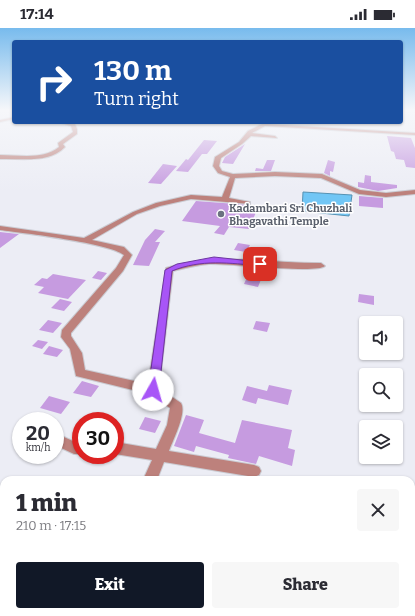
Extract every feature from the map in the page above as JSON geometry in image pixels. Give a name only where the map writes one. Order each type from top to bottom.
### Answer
[{"type":"street","points":[[0,157],[37,156],[58,151],[62,147],[60,144],[69,137]]},
{"type":"street","points":[[246,137],[238,145],[218,157],[216,166],[220,172],[233,176],[275,174],[322,176],[360,192],[386,195],[415,192]]},
{"type":"street","points":[[225,199],[233,176]]},
{"type":"street","points":[[85,241],[135,213],[158,204],[191,197],[225,199],[248,203]]},
{"type":"street","points":[[0,228],[85,241],[121,249],[128,255],[120,269],[66,332],[66,337],[74,344],[78,351],[80,373],[153,390],[177,406],[173,425],[152,476]]},
{"type":"street","points":[[153,390],[169,270],[180,265],[214,260],[275,266],[321,266]]},
{"type":"street","points":[[124,450],[254,471]]},
{"type":"water","points":[[303,192],[352,195],[349,216],[302,211]]},
{"type":"building","points":[[387,137],[411,138],[415,148],[415,168],[406,167],[404,160],[396,159],[394,152],[391,151]]},
{"type":"building","points":[[204,140],[217,141],[207,154],[202,154],[188,172],[176,171],[186,159],[188,160]]},
{"type":"building","points":[[245,144],[233,164],[222,163],[225,157]]},
{"type":"building","points":[[267,160],[275,160],[271,171],[255,171],[256,168],[263,169]]},
{"type":"building","points":[[328,160],[335,162],[333,172],[330,171],[330,176],[324,173]]},
{"type":"building","points":[[163,164],[177,166],[161,184],[148,183]]},
{"type":"building","points":[[365,175],[371,176],[371,182],[397,185],[397,188],[378,191],[358,187],[358,182],[364,183]]},
{"type":"building","points":[[359,196],[383,198],[383,208],[359,206]]},
{"type":"building","name":"Kadambari Sri Chuzhali Bhagavathi Temple","points":[[196,201],[259,205],[249,229],[229,227],[224,235],[214,233],[220,226],[182,221]]},
{"type":"building","points":[[155,229],[165,231],[155,242],[160,242],[149,266],[133,265],[145,240]]},
{"type":"building","points":[[0,232],[18,234],[19,234],[0,248]]},
{"type":"building","points":[[238,243],[250,245],[246,252],[234,250]]},
{"type":"building","points":[[98,271],[107,273],[101,280],[92,278]]},
{"type":"building","points":[[53,274],[86,280],[68,299],[38,293],[44,287],[34,285],[42,278],[47,279]]},
{"type":"building","points":[[248,275],[262,277],[258,287],[244,284]]},
{"type":"building","points":[[359,294],[374,296],[374,305],[358,302]]},
{"type":"building","points":[[60,299],[72,302],[64,311],[51,308]]},
{"type":"building","points":[[48,320],[62,323],[53,333],[39,330]]},
{"type":"building","points":[[256,321],[270,323],[267,332],[253,329]]},
{"type":"building","points":[[38,340],[48,342],[42,349],[32,346]]},
{"type":"building","points":[[49,346],[63,350],[57,357],[43,354]]},
{"type":"building","points":[[82,381],[99,386],[91,397],[73,393]]},
{"type":"building","points":[[269,385],[292,390],[288,405],[258,398],[256,404],[242,400],[247,386],[267,391]]},
{"type":"building","points":[[49,396],[70,402],[62,412],[54,412],[40,408]]},
{"type":"building","points":[[186,415],[204,420],[199,433],[235,443],[242,420],[292,430],[288,448],[295,450],[292,466],[259,456],[256,464],[228,458],[229,455],[196,446],[194,452],[174,446]]},
{"type":"building","points":[[145,417],[161,421],[155,433],[139,429]]},
{"type":"place","name":"Kadambari Sri Chuzhali Bhagavathi Temple","points":[[221,214]]},
{"type":"route","points":[[153,390],[169,270],[180,265],[214,260],[260,264]]}]
